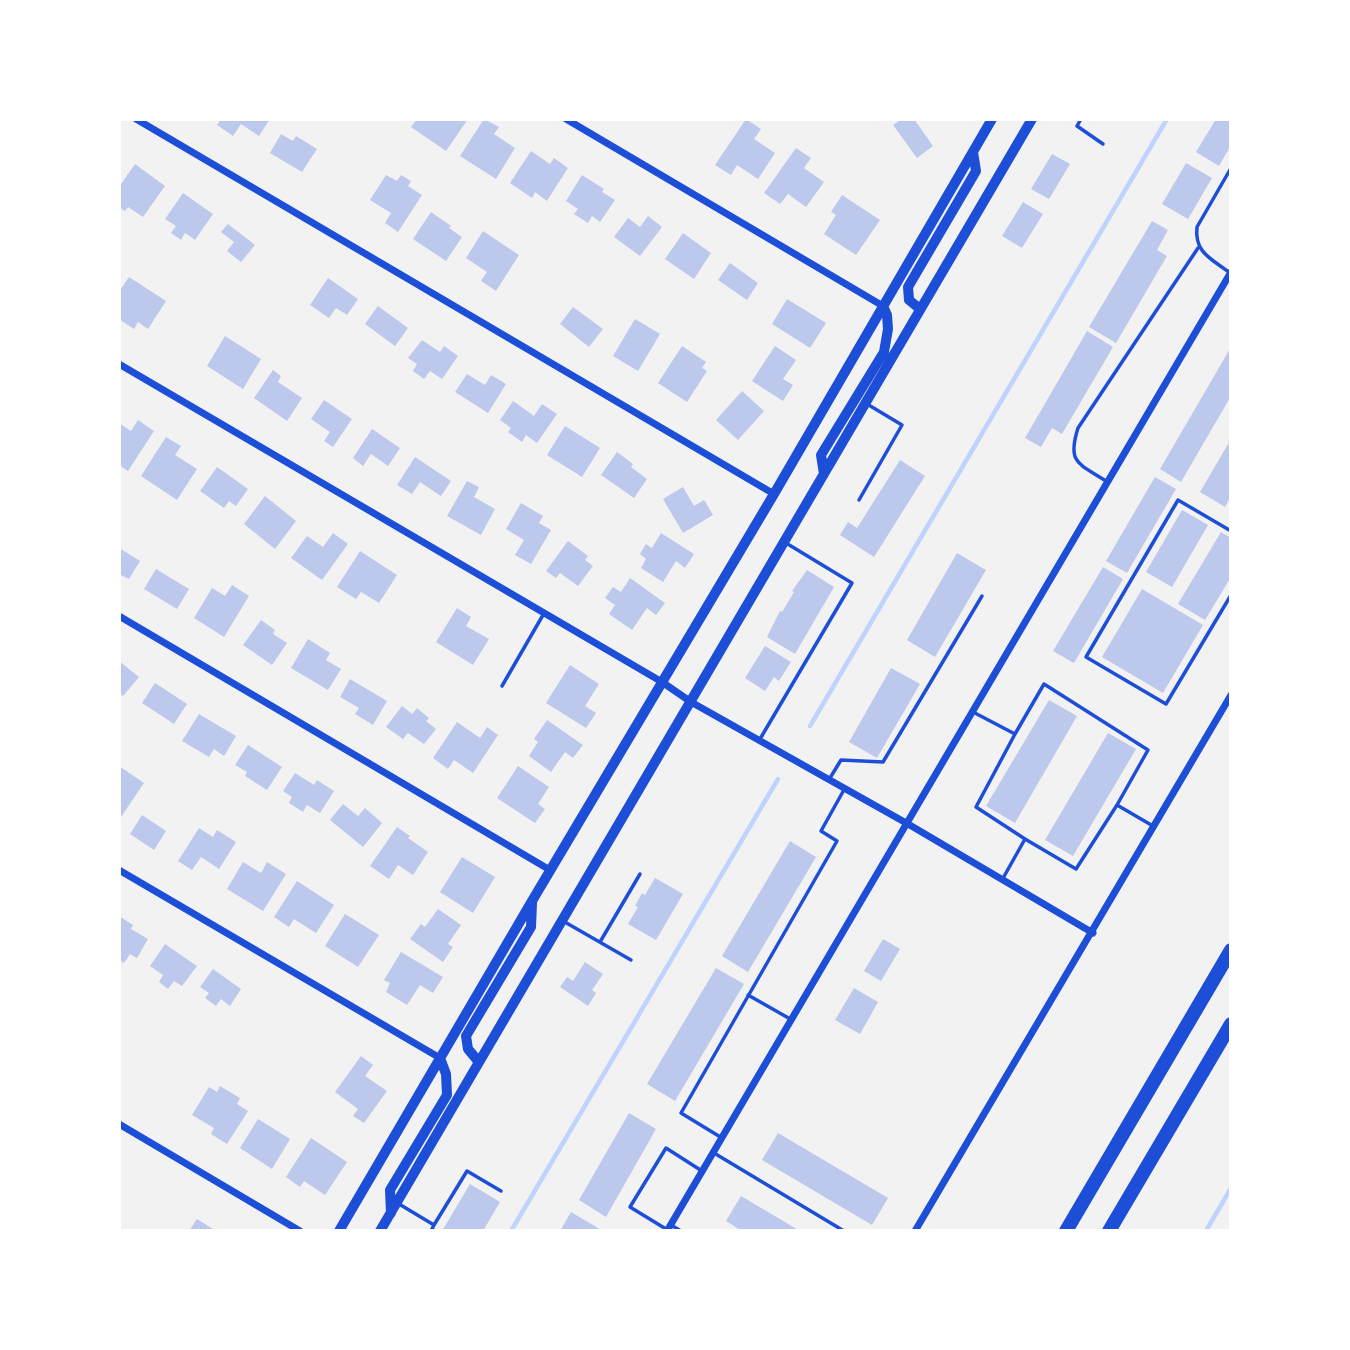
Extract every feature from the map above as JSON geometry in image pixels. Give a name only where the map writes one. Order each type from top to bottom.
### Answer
[{"type":"highway","points":[[1066,1231],[1231,950]]},
{"type":"highway","points":[[1109,1231],[1231,1024]]},
{"type":"main road","points":[[340,1231],[992,119]]},
{"type":"main road","points":[[380,1231],[1032,119]]},
{"type":"main road","points":[[920,309],[909,300],[908,287],[976,170],[973,152]]},
{"type":"main road","points":[[824,474],[821,455],[884,352],[888,322],[883,306]]},
{"type":"main road","points":[[478,1061],[467,1049],[466,1035],[531,927],[532,901]]},
{"type":"main road","points":[[394,1208],[390,1190],[447,1095],[446,1074],[440,1058]]},
{"type":"street","points":[[136,119],[774,494]]},
{"type":"street","points":[[566,119],[883,306]]},
{"type":"street","points":[[669,1229],[1231,272]]},
{"type":"street","points":[[119,363],[662,682],[691,702],[908,824],[1093,933]]},
{"type":"street","points":[[119,616],[550,870]]},
{"type":"street","points":[[915,1231],[1231,695]]},
{"type":"street","points":[[119,870],[440,1058]]},
{"type":"street","points":[[119,1124],[300,1231]]},
{"type":"lane","points":[[1081,119],[1077,126],[1103,144]]},
{"type":"lane","points":[[1108,482],[1077,462],[1072,449],[1079,428],[1198,248],[1197,227],[1231,168]]},
{"type":"lane","points":[[1198,248],[1231,272]]},
{"type":"lane","points":[[859,500],[902,425],[865,403]]},
{"type":"lane","points":[[1231,531],[1178,500],[1086,657],[1166,704],[1231,595]]},
{"type":"lane","points":[[759,740],[852,583],[784,542]]},
{"type":"lane","points":[[829,780],[841,760],[883,762],[982,596]]},
{"type":"lane","points":[[502,686],[544,613]]},
{"type":"lane","points":[[1044,684],[1148,750],[1117,805],[1076,869],[976,807],[1044,684]]},
{"type":"lane","points":[[973,712],[1015,734]]},
{"type":"lane","points":[[722,1138],[681,1113],[836,841],[821,831],[845,788]]},
{"type":"lane","points":[[1117,805],[1155,827]]},
{"type":"lane","points":[[1003,880],[1025,839]]},
{"type":"lane","points":[[600,942],[640,874]]},
{"type":"lane","points":[[561,920],[631,960]]},
{"type":"lane","points":[[748,995],[792,1020]]},
{"type":"lane","points":[[681,1231],[669,1229],[630,1207],[666,1148],[702,1171]]},
{"type":"lane","points":[[714,1152],[844,1231]]},
{"type":"lane","points":[[431,1231],[467,1171],[501,1191]]},
{"type":"lane","points":[[394,1208],[434,1225]]},
{"type":"building","points":[[221,119],[270,119],[259,136],[241,124],[233,136],[217,125]]},
{"type":"building","points":[[417,119],[468,119],[446,151],[411,127]]},
{"type":"building","points":[[484,119],[499,127],[494,134],[515,148],[496,179],[460,156]]},
{"type":"building","points":[[746,119],[761,129],[754,139],[775,153],[758,179],[737,165],[731,175],[715,165]]},
{"type":"building","points":[[902,119],[914,119],[933,146],[917,158],[893,125]]},
{"type":"building","points":[[1216,119],[1231,119],[1231,145],[1219,166],[1196,152]]},
{"type":"building","points":[[281,134],[293,141],[296,136],[317,149],[302,172],[270,153]]},
{"type":"building","points":[[796,148],[811,158],[804,168],[824,182],[806,207],[788,194],[780,204],[764,193]]},
{"type":"building","points":[[531,151],[550,164],[554,158],[568,168],[547,201],[535,192],[532,198],[510,183]]},
{"type":"building","points":[[1052,154],[1070,164],[1049,199],[1031,189]]},
{"type":"building","points":[[1186,163],[1212,178],[1188,219],[1162,204]]},
{"type":"building","points":[[135,164],[165,186],[143,217],[128,207],[125,211],[119,207],[119,187]]},
{"type":"building","points":[[386,175],[397,181],[401,175],[411,181],[408,186],[422,195],[398,232],[385,223],[391,213],[370,200]]},
{"type":"building","points":[[582,175],[604,189],[602,192],[615,200],[600,222],[592,216],[588,223],[574,214],[578,209],[566,201]]},
{"type":"building","points":[[183,193],[213,214],[195,240],[185,233],[181,240],[171,233],[176,226],[165,219]]},
{"type":"building","points":[[842,195],[880,220],[856,255],[824,234],[836,215],[831,212]]},
{"type":"building","points":[[1023,202],[1043,214],[1022,248],[1002,236]]},
{"type":"building","points":[[431,212],[462,237],[446,261],[413,239]]},
{"type":"building","points":[[648,216],[662,227],[640,256],[614,237],[628,218],[640,227]]},
{"type":"building","points":[[1152,221],[1168,230],[1157,250],[1167,256],[1116,343],[1089,327]]},
{"type":"building","points":[[228,224],[255,245],[241,262],[227,251],[234,242],[221,232]]},
{"type":"building","points":[[483,231],[519,255],[496,291],[481,281],[487,272],[466,258]]},
{"type":"building","points":[[683,233],[711,253],[694,279],[665,259]]},
{"type":"building","points":[[730,263],[758,283],[747,300],[718,280]]},
{"type":"building","points":[[129,277],[166,301],[148,329],[138,322],[134,329],[119,319],[119,292]]},
{"type":"building","points":[[328,278],[358,299],[347,315],[336,308],[329,318],[310,305]]},
{"type":"building","points":[[787,299],[826,323],[810,348],[772,324]]},
{"type":"building","points":[[378,306],[408,328],[395,346],[365,324]]},
{"type":"building","points":[[573,307],[603,329],[589,347],[560,324]]},
{"type":"building","points":[[635,319],[660,334],[638,371],[613,356]]},
{"type":"building","points":[[1087,331],[1113,347],[1062,434],[1052,428],[1041,447],[1025,438]]},
{"type":"building","points":[[225,336],[261,359],[243,389],[207,366]]},
{"type":"building","points":[[422,340],[440,352],[444,346],[458,356],[442,379],[430,371],[424,379],[413,371],[417,364],[408,358]]},
{"type":"building","points":[[682,346],[706,362],[702,368],[707,371],[687,402],[658,383]]},
{"type":"building","points":[[775,346],[796,360],[783,379],[793,385],[783,401],[752,381]]},
{"type":"building","points":[[1231,347],[1231,396],[1181,482],[1160,469]]},
{"type":"building","points":[[273,370],[281,376],[278,382],[302,398],[287,421],[254,398]]},
{"type":"building","points":[[467,374],[485,385],[491,375],[506,384],[488,413],[455,392]]},
{"type":"building","points":[[742,391],[764,411],[738,440],[716,420]]},
{"type":"building","points":[[324,400],[352,419],[333,447],[324,441],[330,432],[311,419]]},
{"type":"building","points":[[513,401],[534,416],[542,404],[557,414],[537,443],[526,435],[522,442],[508,432],[511,428],[500,420]]},
{"type":"building","points":[[138,420],[154,431],[128,471],[119,465],[119,423],[131,431]]},
{"type":"building","points":[[565,426],[600,448],[582,477],[547,455]]},
{"type":"building","points":[[372,429],[400,448],[388,466],[371,454],[363,466],[353,458]]},
{"type":"building","points":[[166,437],[181,446],[175,455],[197,469],[177,500],[141,476]]},
{"type":"building","points":[[1231,439],[1231,496],[1225,507],[1200,492]]},
{"type":"building","points":[[617,452],[647,479],[634,498],[601,475]]},
{"type":"building","points":[[415,457],[451,481],[441,496],[420,482],[412,494],[397,485]]},
{"type":"building","points":[[900,460],[925,476],[874,557],[840,535],[848,522],[857,528]]},
{"type":"building","points":[[217,467],[248,489],[236,506],[229,501],[224,508],[200,491]]},
{"type":"building","points":[[1155,477],[1176,489],[1127,573],[1106,561]]},
{"type":"building","points":[[467,481],[479,487],[474,497],[495,509],[481,535],[447,516]]},
{"type":"building","points":[[683,487],[694,506],[704,500],[713,515],[683,533],[663,499]]},
{"type":"building","points":[[265,496],[296,521],[275,549],[244,524]]},
{"type":"building","points":[[521,503],[543,516],[539,523],[551,530],[531,564],[515,555],[524,540],[506,529]]},
{"type":"building","points":[[1182,510],[1208,525],[1172,587],[1146,572]]},
{"type":"building","points":[[1221,532],[1231,538],[1231,577],[1205,620],[1178,604]]},
{"type":"building","points":[[333,533],[348,544],[322,580],[291,558],[307,536],[323,547]]},
{"type":"building","points":[[661,533],[694,554],[685,568],[676,561],[663,582],[641,568],[646,559],[640,554],[646,544],[652,548]]},
{"type":"building","points":[[568,541],[588,556],[585,560],[593,566],[578,586],[560,573],[556,578],[546,571]]},
{"type":"building","points":[[119,548],[140,561],[129,579],[119,574]]},
{"type":"building","points":[[360,551],[397,575],[379,603],[361,592],[356,599],[337,587]]},
{"type":"building","points":[[957,553],[986,570],[935,657],[907,640]]},
{"type":"building","points":[[1103,567],[1123,579],[1074,663],[1053,651]]},
{"type":"building","points":[[156,569],[189,589],[177,609],[144,589]]},
{"type":"building","points":[[807,570],[834,587],[795,654],[767,637],[780,611],[782,612],[794,592],[792,591]]},
{"type":"building","points":[[630,578],[665,603],[656,615],[647,608],[632,630],[609,614],[615,605],[605,598],[613,587],[621,592]]},
{"type":"building","points":[[232,585],[249,596],[224,637],[194,618],[212,588],[225,596]]},
{"type":"building","points":[[1142,589],[1203,625],[1163,693],[1102,657]]},
{"type":"building","points":[[457,608],[471,617],[466,626],[489,639],[473,665],[436,642]]},
{"type":"building","points":[[261,620],[275,630],[273,634],[287,643],[272,665],[243,645]]},
{"type":"building","points":[[308,639],[330,653],[326,660],[341,669],[328,690],[291,668]]},
{"type":"building","points":[[765,646],[791,662],[779,681],[774,677],[765,691],[745,678]]},
{"type":"building","points":[[119,661],[139,677],[123,696],[119,692]]},
{"type":"building","points":[[570,665],[599,684],[585,706],[596,713],[586,728],[546,703]]},
{"type":"building","points":[[891,668],[920,684],[877,758],[849,742]]},
{"type":"building","points":[[350,679],[387,701],[373,725],[355,714],[359,708],[340,697]]},
{"type":"building","points":[[155,683],[187,704],[174,724],[142,703]]},
{"type":"building","points":[[1049,700],[1077,716],[1015,823],[986,806]]},
{"type":"building","points":[[402,706],[412,714],[417,708],[429,718],[426,721],[436,729],[424,744],[408,733],[403,739],[386,727]]},
{"type":"building","points":[[199,714],[236,736],[224,756],[214,749],[209,757],[182,741]]},
{"type":"building","points":[[547,720],[583,745],[573,758],[565,752],[551,772],[529,756],[538,742],[534,739]]},
{"type":"building","points":[[457,722],[480,738],[487,727],[498,735],[473,773],[454,760],[448,769],[433,758]]},
{"type":"building","points":[[1108,733],[1136,749],[1073,856],[1045,840]]},
{"type":"building","points":[[248,745],[282,767],[267,790],[245,776],[247,772],[235,765]]},
{"type":"building","points":[[119,766],[144,783],[119,820]]},
{"type":"building","points":[[518,766],[549,787],[538,804],[545,809],[535,823],[497,798]]},
{"type":"building","points":[[295,773],[314,785],[317,780],[334,791],[320,813],[307,805],[303,812],[289,803],[292,797],[283,791]]},
{"type":"building","points":[[343,804],[358,816],[365,808],[382,823],[363,847],[330,820]]},
{"type":"building","points":[[142,815],[166,831],[154,850],[130,834]]},
{"type":"building","points":[[397,827],[428,852],[413,875],[398,865],[389,879],[370,866]]},
{"type":"building","points":[[199,828],[213,837],[217,830],[236,842],[219,869],[201,857],[192,870],[178,861]]},
{"type":"building","points":[[790,841],[816,857],[748,972],[722,956]]},
{"type":"building","points":[[462,857],[495,877],[473,913],[440,892]]},
{"type":"building","points":[[243,862],[261,873],[267,862],[286,874],[263,911],[227,889]]},
{"type":"building","points":[[655,878],[683,894],[656,940],[628,924],[638,907],[635,906],[642,893],[645,895]]},
{"type":"building","points":[[297,881],[334,905],[316,933],[294,919],[289,927],[274,917]]},
{"type":"building","points":[[438,909],[461,925],[448,944],[453,947],[443,962],[410,939],[421,924],[425,927]]},
{"type":"building","points":[[345,914],[379,935],[358,967],[325,946]]},
{"type":"building","points":[[119,916],[133,925],[131,929],[148,939],[137,958],[130,954],[124,963],[119,960]]},
{"type":"building","points":[[883,939],[900,949],[881,981],[864,971]]},
{"type":"building","points":[[165,944],[197,966],[182,986],[174,981],[168,989],[159,982],[163,975],[150,966]]},
{"type":"building","points":[[401,952],[443,977],[433,993],[420,985],[407,1005],[386,992],[390,983],[384,980]]},
{"type":"building","points":[[585,962],[603,974],[592,990],[596,993],[588,1006],[560,987],[567,977],[573,981]]},
{"type":"building","points":[[716,968],[744,984],[675,1101],[647,1084]]},
{"type":"building","points":[[213,969],[241,989],[230,1006],[221,999],[216,1006],[205,998],[209,993],[200,987]]},
{"type":"building","points":[[854,988],[878,1002],[860,1034],[835,1020]]},
{"type":"building","points":[[361,1056],[373,1065],[365,1076],[387,1091],[364,1123],[353,1116],[358,1109],[335,1092]]},
{"type":"building","points":[[220,1086],[240,1098],[237,1104],[248,1111],[227,1144],[211,1134],[214,1128],[192,1115],[209,1087],[217,1092]]},
{"type":"building","points":[[629,1113],[656,1129],[606,1217],[579,1200]]},
{"type":"building","points":[[258,1119],[290,1139],[272,1169],[240,1148]]},
{"type":"building","points":[[778,1133],[888,1198],[872,1225],[762,1160]]},
{"type":"building","points":[[311,1138],[347,1162],[325,1195],[304,1181],[300,1187],[286,1177]]},
{"type":"building","points":[[470,1184],[500,1202],[483,1231],[442,1231]]},
{"type":"building","points":[[741,1196],[800,1231],[742,1231],[726,1221]]},
{"type":"building","points":[[571,1212],[598,1228],[597,1231],[560,1231]]},
{"type":"building","points":[[197,1219],[216,1231],[189,1231]]},
{"type":"waterway","points":[[810,726],[1167,119]]},
{"type":"waterway","points":[[511,1231],[778,779]]},
{"type":"waterway","points":[[1206,1231],[1231,1188]]}]
